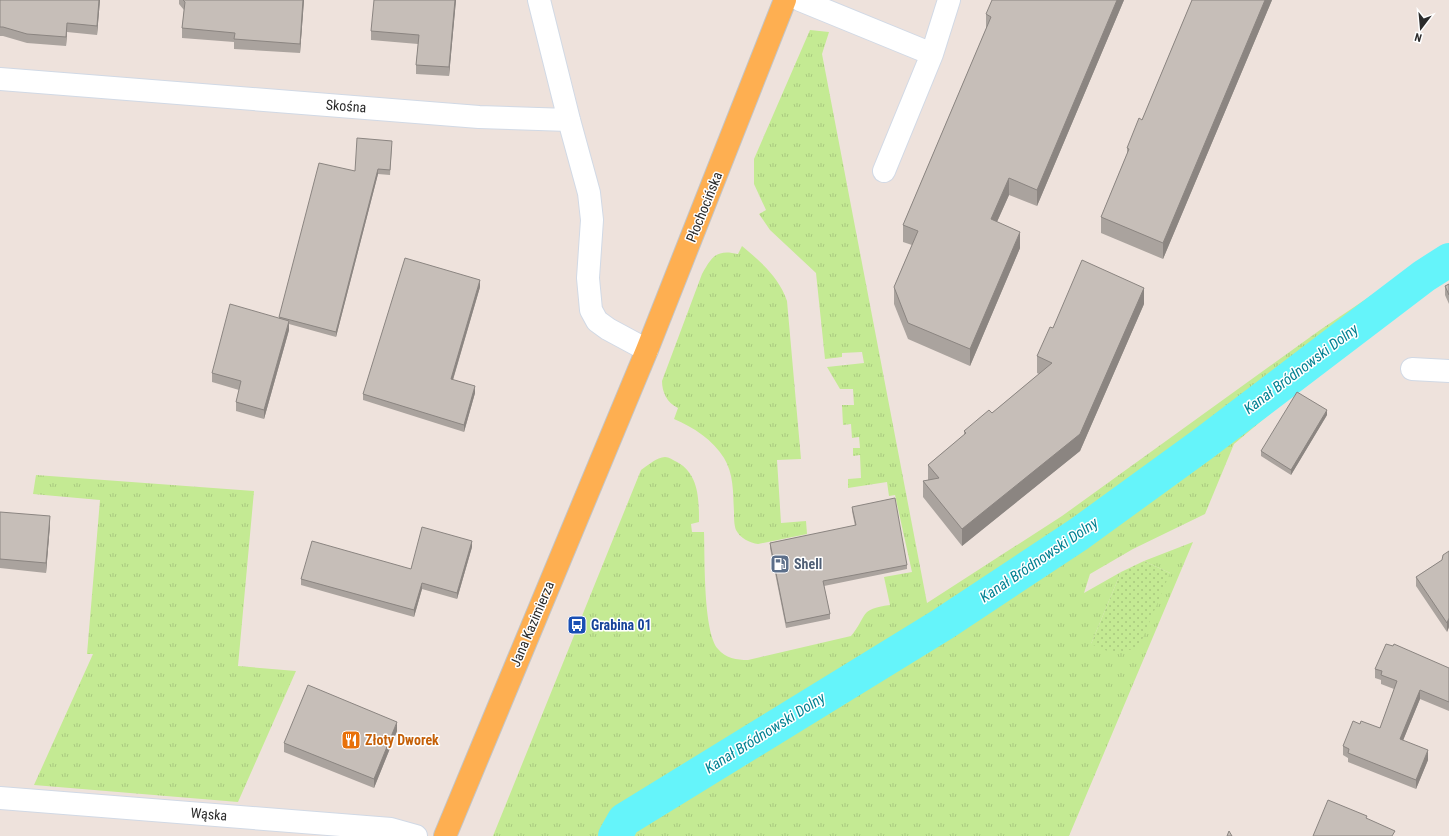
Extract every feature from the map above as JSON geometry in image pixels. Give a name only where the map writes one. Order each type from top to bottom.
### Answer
[{"type":"main road","name":"Płochocińska","points":[[621,412],[647,350],[785,0]]},
{"type":"main road","name":"Jana Kazimierza","points":[[445,836],[621,412]]},
{"type":"street","points":[[539,0],[589,193],[592,220],[588,278],[591,310],[597,321],[608,329],[647,350]]},
{"type":"street","points":[[800,0],[932,54]]},
{"type":"street","points":[[884,171],[932,54],[949,0]]},
{"type":"street","name":"Skośna","points":[[0,79],[480,117],[569,120]]},
{"type":"street","points":[[1412,369],[1449,371]]},
{"type":"street","name":"Wąska","points":[[0,798],[391,828],[416,836]]},
{"type":"green space","points":[[810,30],[829,32],[822,54],[927,603],[1062,516],[1320,330],[1449,243],[1449,279],[1360,338],[1234,444],[1205,514],[1133,549],[1090,574],[1084,593],[1121,572],[1091,644],[1170,573],[1144,561],[1193,542],[1069,836],[493,836],[641,470],[652,462],[662,457],[670,458],[684,467],[694,480],[698,496],[699,522],[691,524],[692,532],[704,532],[707,611],[713,640],[718,649],[724,655],[736,659],[748,660],[851,636],[868,611],[890,605],[884,577],[912,572],[895,495],[889,496],[887,482],[848,488],[848,479],[861,478],[860,455],[853,456],[853,448],[860,448],[859,437],[852,438],[851,424],[843,425],[842,405],[854,405],[853,389],[840,389],[827,367],[864,363],[862,352],[842,353],[842,357],[825,359],[816,273],[770,230],[759,214],[766,210],[754,184],[754,159]]},
{"type":"green space","points":[[742,246],[769,270],[784,292],[787,301],[801,459],[777,460],[781,523],[806,521],[807,534],[758,544],[746,540],[736,530],[730,471],[724,458],[714,445],[702,435],[674,419],[678,408],[674,406],[666,397],[662,381],[702,274],[712,258],[716,255],[725,252],[738,254]]},
{"type":"green space","points":[[36,475],[254,491],[238,666],[296,671],[238,802],[34,785],[93,654],[87,654],[100,500],[33,494]]},
{"type":"green space","points":[[1144,561],[1170,573],[1139,647],[1114,652],[1104,650],[1091,644],[1121,572]]},
{"type":"building","points":[[0,0],[99,0],[97,26],[67,23],[66,37],[27,34],[0,27]]},
{"type":"building","points":[[183,0],[303,0],[300,44],[234,39],[235,33],[182,28],[185,2]]},
{"type":"building","points":[[374,0],[455,0],[449,67],[416,65],[419,35],[371,31]]},
{"type":"building","points":[[992,0],[1117,0],[1037,190],[1009,178],[991,219],[1020,232],[970,349],[908,323],[894,287],[918,231],[903,225],[991,17],[986,14]]},
{"type":"building","points":[[1192,0],[1265,0],[1163,243],[1101,217],[1129,149],[1127,148],[1139,118],[1142,120]]},
{"type":"building","points":[[357,138],[392,141],[390,170],[378,169],[336,332],[279,317],[319,163],[355,171]]},
{"type":"building","points":[[405,258],[480,280],[451,379],[475,386],[464,425],[363,394]]},
{"type":"building","points":[[1082,260],[1144,288],[1080,434],[962,529],[923,481],[939,478],[928,465],[966,433],[964,431],[989,410],[992,413],[1052,363],[1037,356],[1050,327],[1053,328]]},
{"type":"building","points":[[1449,284],[1449,295],[1445,286]]},
{"type":"building","points":[[230,304],[289,321],[264,410],[236,402],[241,381],[212,373]]},
{"type":"building","points":[[1297,392],[1327,410],[1291,470],[1261,451]]},
{"type":"building","points":[[895,498],[907,565],[823,581],[830,614],[786,623],[770,543],[856,525],[852,507]]},
{"type":"building","points":[[0,512],[50,516],[46,563],[0,559]]},
{"type":"building","points":[[422,527],[472,541],[457,593],[422,583],[414,610],[301,579],[312,541],[411,569]]},
{"type":"building","points":[[1449,551],[1449,618],[1447,623],[1416,577],[1442,560],[1443,555]]},
{"type":"building","points":[[1386,644],[1393,646],[1394,644],[1449,668],[1449,702],[1420,690],[1400,739],[1428,750],[1416,780],[1348,753],[1349,749],[1343,746],[1353,721],[1360,724],[1361,721],[1380,728],[1397,681],[1381,675],[1382,671],[1375,669]]},
{"type":"building","points":[[308,685],[397,722],[374,779],[284,743]]},
{"type":"building","points":[[1328,800],[1367,816],[1366,818],[1395,831],[1392,836],[1313,836]]},
{"type":"building","points":[[1229,831],[1232,836],[1227,836]]},
{"type":"waterway","name":"Kanał Bródnowski Dolny","points":[[615,836],[624,820],[943,624],[1079,534],[1203,444],[1424,276],[1449,260]]},
{"type":"place","name":"Shell","points":[[780,564]]},
{"type":"place","name":"Grabina 01","points":[[577,625]]},
{"type":"place","name":"Złoty Dworek","points":[[351,740]]}]
